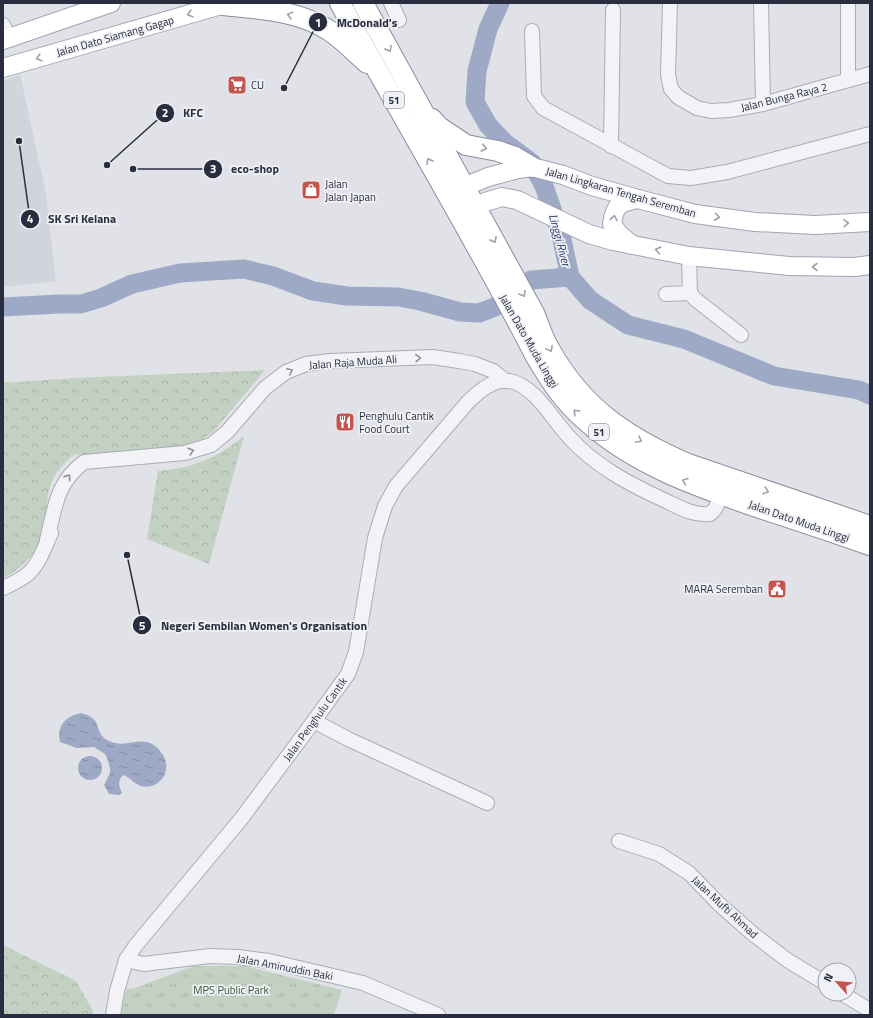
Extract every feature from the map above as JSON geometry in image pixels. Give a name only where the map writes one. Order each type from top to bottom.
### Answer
[{"type":"highway","name":"Jalan Dato Muda Linggi","points":[[340,3],[379,74],[467,210],[526,318],[535,355],[566,401],[584,420],[623,449],[656,468],[681,480],[725,486],[870,526]]},
{"type":"highway","name":"Jalan Dato Muda Linggi","points":[[363,3],[419,104],[456,191]]},
{"type":"highway","points":[[225,4],[276,11],[302,18],[329,30],[348,45],[379,74]]},
{"type":"highway","points":[[419,104],[439,127],[466,145],[498,151],[515,157],[532,167]]},
{"type":"highway","name":"Jalan Dato Muda Linggi","points":[[725,486],[870,544]]},
{"type":"main road","points":[[5,35],[111,3]]},
{"type":"main road","name":"Jalan Dato Siamang Gagap","points":[[3,68],[225,4]]},
{"type":"main road","name":"Jalan Lingkaran Tengah Seremban","points":[[456,191],[488,177],[532,167],[563,175],[592,186],[695,214],[755,222],[815,225],[870,222]]},
{"type":"main road","points":[[467,210],[485,202],[502,197],[517,200],[535,210],[589,234],[632,245],[689,256],[789,266],[854,267],[870,265]]},
{"type":"main road","points":[[632,245],[618,233],[612,224],[617,207],[622,202],[638,199]]},
{"type":"street","points":[[391,3],[399,20]]},
{"type":"street","name":"Jalan Bunga Raya 2","points":[[670,3],[668,75],[671,89],[678,97],[697,108],[711,111],[729,110],[763,104],[870,74]]},
{"type":"street","points":[[761,3],[763,104]]},
{"type":"street","points":[[848,3],[848,80]]},
{"type":"street","points":[[611,146],[613,10]]},
{"type":"street","points":[[532,31],[534,96],[542,108],[668,176],[691,178],[727,172],[870,134]]},
{"type":"street","points":[[689,256],[690,293],[695,299],[741,336]]},
{"type":"street","points":[[666,294],[690,293]]},
{"type":"street","name":"Jalan Raja Muda Ali","points":[[3,588],[30,571],[40,558],[67,498],[66,495],[62,494],[59,495],[58,498],[61,486],[73,470],[84,462],[185,453],[211,445],[227,432],[265,388],[286,372],[306,364],[330,361],[433,357],[475,364],[493,371],[505,381]]},
{"type":"street","points":[[505,381],[509,380],[521,384],[536,396],[568,436],[583,451],[618,477],[660,499],[696,514],[710,514],[715,509],[725,486]]},
{"type":"street","name":"Jalan Penghulu Cantik","points":[[113,1015],[117,991],[126,960],[136,945],[241,819],[348,674],[356,652],[375,538],[385,506],[396,486],[468,402],[481,390],[494,383],[505,381]]},
{"type":"street","points":[[314,721],[348,739],[487,803]]},
{"type":"street","name":"Jalan Mufti Ahmad","points":[[619,842],[659,854],[689,873],[719,904],[753,934],[787,960],[817,978]]},
{"type":"street","name":"Jalan Aminuddin Baki","points":[[126,960],[144,964],[210,956],[238,956],[269,961],[363,984],[438,1015]]},
{"type":"street","points":[[856,1002],[866,1008],[870,1013]]},
{"type":"shaded area","points":[[20,74],[46,193],[56,281],[3,287],[3,81]]},
{"type":"green space","points":[[265,370],[214,431],[200,441],[184,446],[73,455],[57,472],[51,484],[44,530],[38,545],[23,565],[3,578],[3,383],[74,378]]},
{"type":"green space","points":[[244,436],[209,564],[147,539],[158,471],[182,468],[204,461],[225,450]]},
{"type":"green space","points":[[3,945],[76,981],[93,1011],[92,1015],[3,1015]]},
{"type":"green space","name":"MPS Public Park","points":[[194,966],[245,966],[342,990],[334,1015],[121,1015],[126,989],[135,988]]},
{"type":"water","points":[[81,713],[93,718],[100,733],[107,740],[122,744],[143,742],[150,743],[157,747],[166,761],[165,773],[159,783],[148,787],[141,786],[123,775],[119,784],[122,793],[119,795],[109,794],[104,785],[110,773],[110,768],[105,754],[94,747],[77,748],[60,742],[59,731],[63,723],[76,714]]},
{"type":"water","points":[[90,756],[95,757],[101,763],[101,773],[95,779],[90,780],[85,779],[79,773],[78,768],[79,763],[85,757]]},
{"type":"waterway","name":"Linggi River","points":[[500,3],[488,29],[477,71],[475,102],[488,125],[505,143],[532,163],[544,186],[561,235],[570,277],[590,300],[628,325],[684,339],[774,376],[859,390],[870,395]]},
{"type":"waterway","points":[[3,307],[81,304],[101,298],[132,284],[180,273],[244,269],[273,276],[313,291],[347,296],[398,297],[420,301],[460,312],[479,313],[495,307],[531,280],[570,277]]},
{"type":"place","name":"CU","points":[[237,85]]},
{"type":"place","name":"McDonald's","points":[[284,88]]},
{"type":"place","name":"SK Sri Kelana","points":[[19,141]]},
{"type":"place","name":"KFC","points":[[107,165]]},
{"type":"place","name":"eco-shop","points":[[133,169]]},
{"type":"place","name":"Jalan Jalan Japan","points":[[311,190]]},
{"type":"place","name":"Penghulu Cantik Food Court","points":[[345,422]]},
{"type":"place","name":"Negeri Sembilan Women's Organisation","points":[[127,555]]},
{"type":"place","name":"MARA Seremban","points":[[777,589]]}]
